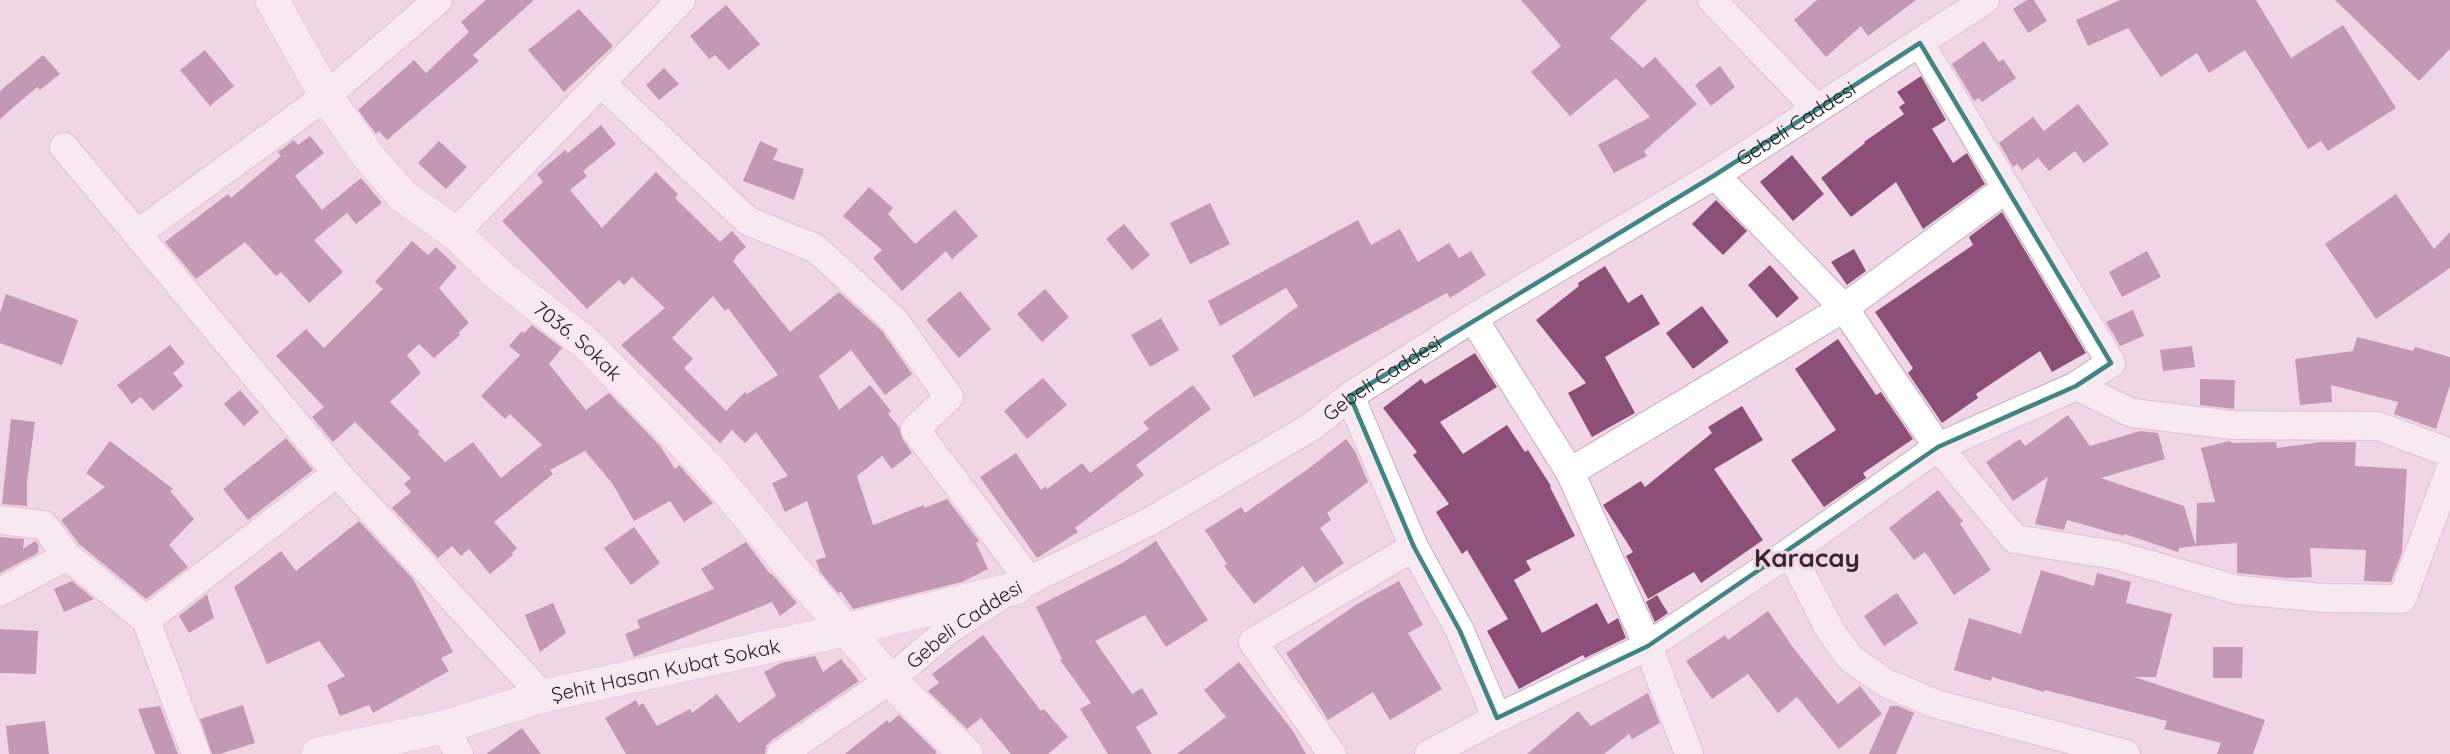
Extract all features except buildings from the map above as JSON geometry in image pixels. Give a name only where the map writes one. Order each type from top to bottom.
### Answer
[{"type":"street","name":"7036. Sokak","points":[[272,0],[326,96],[368,156],[403,196],[455,233],[501,276],[587,344],[710,470],[890,680],[966,754]]},
{"type":"street","points":[[137,234],[326,96],[438,0]]},
{"type":"street","points":[[455,233],[681,0]]},
{"type":"street","points":[[1712,0],[1817,109]]},
{"type":"street","name":"Gebeli Caddesi","points":[[781,754],[890,680],[947,631],[1023,584],[1159,516],[1311,427],[1350,396],[1473,318],[1715,175],[1985,0]]},
{"type":"street","points":[[1429,754],[1497,718],[1647,646],[1790,552],[1938,447],[2076,386],[2111,363],[1920,43]]},
{"type":"street","points":[[601,83],[748,221],[815,248],[894,320],[949,398],[915,429],[1023,584]]},
{"type":"street","points":[[64,147],[337,473],[543,696]]},
{"type":"street","points":[[1715,175],[1844,308],[1938,447],[2015,539],[2115,555],[2238,590],[2324,598],[2402,599],[2450,470]]},
{"type":"street","points":[[1570,472],[1844,308],[2007,188]]},
{"type":"street","points":[[1473,318],[1570,472],[1647,646],[1689,754]]},
{"type":"street","points":[[2076,386],[2132,413],[2232,425],[2378,426],[2450,453]]},
{"type":"street","points":[[1350,396],[1414,548],[1460,631],[1497,718]]},
{"type":"street","points":[[146,620],[337,473]]},
{"type":"street","points":[[0,520],[44,525],[67,556],[146,620],[196,754]]},
{"type":"street","points":[[1332,754],[1253,642],[1414,548]]},
{"type":"street","points":[[1790,552],[1830,630],[1850,658],[1886,683],[1936,704],[2126,754]]},
{"type":"street","points":[[0,592],[67,556]]},
{"type":"street","name":"Şehit Hasan Kubat Sokak","points":[[318,754],[452,741],[543,696],[845,630],[1023,584]]},
{"type":"highlighted area","points":[[1920,43],[2111,363],[2076,386],[1938,447],[1648,646],[1497,718],[1460,631],[1414,547],[1350,396],[1715,175]]},
{"type":"district","name":"Karacay","points":[[1807,557]]}]
